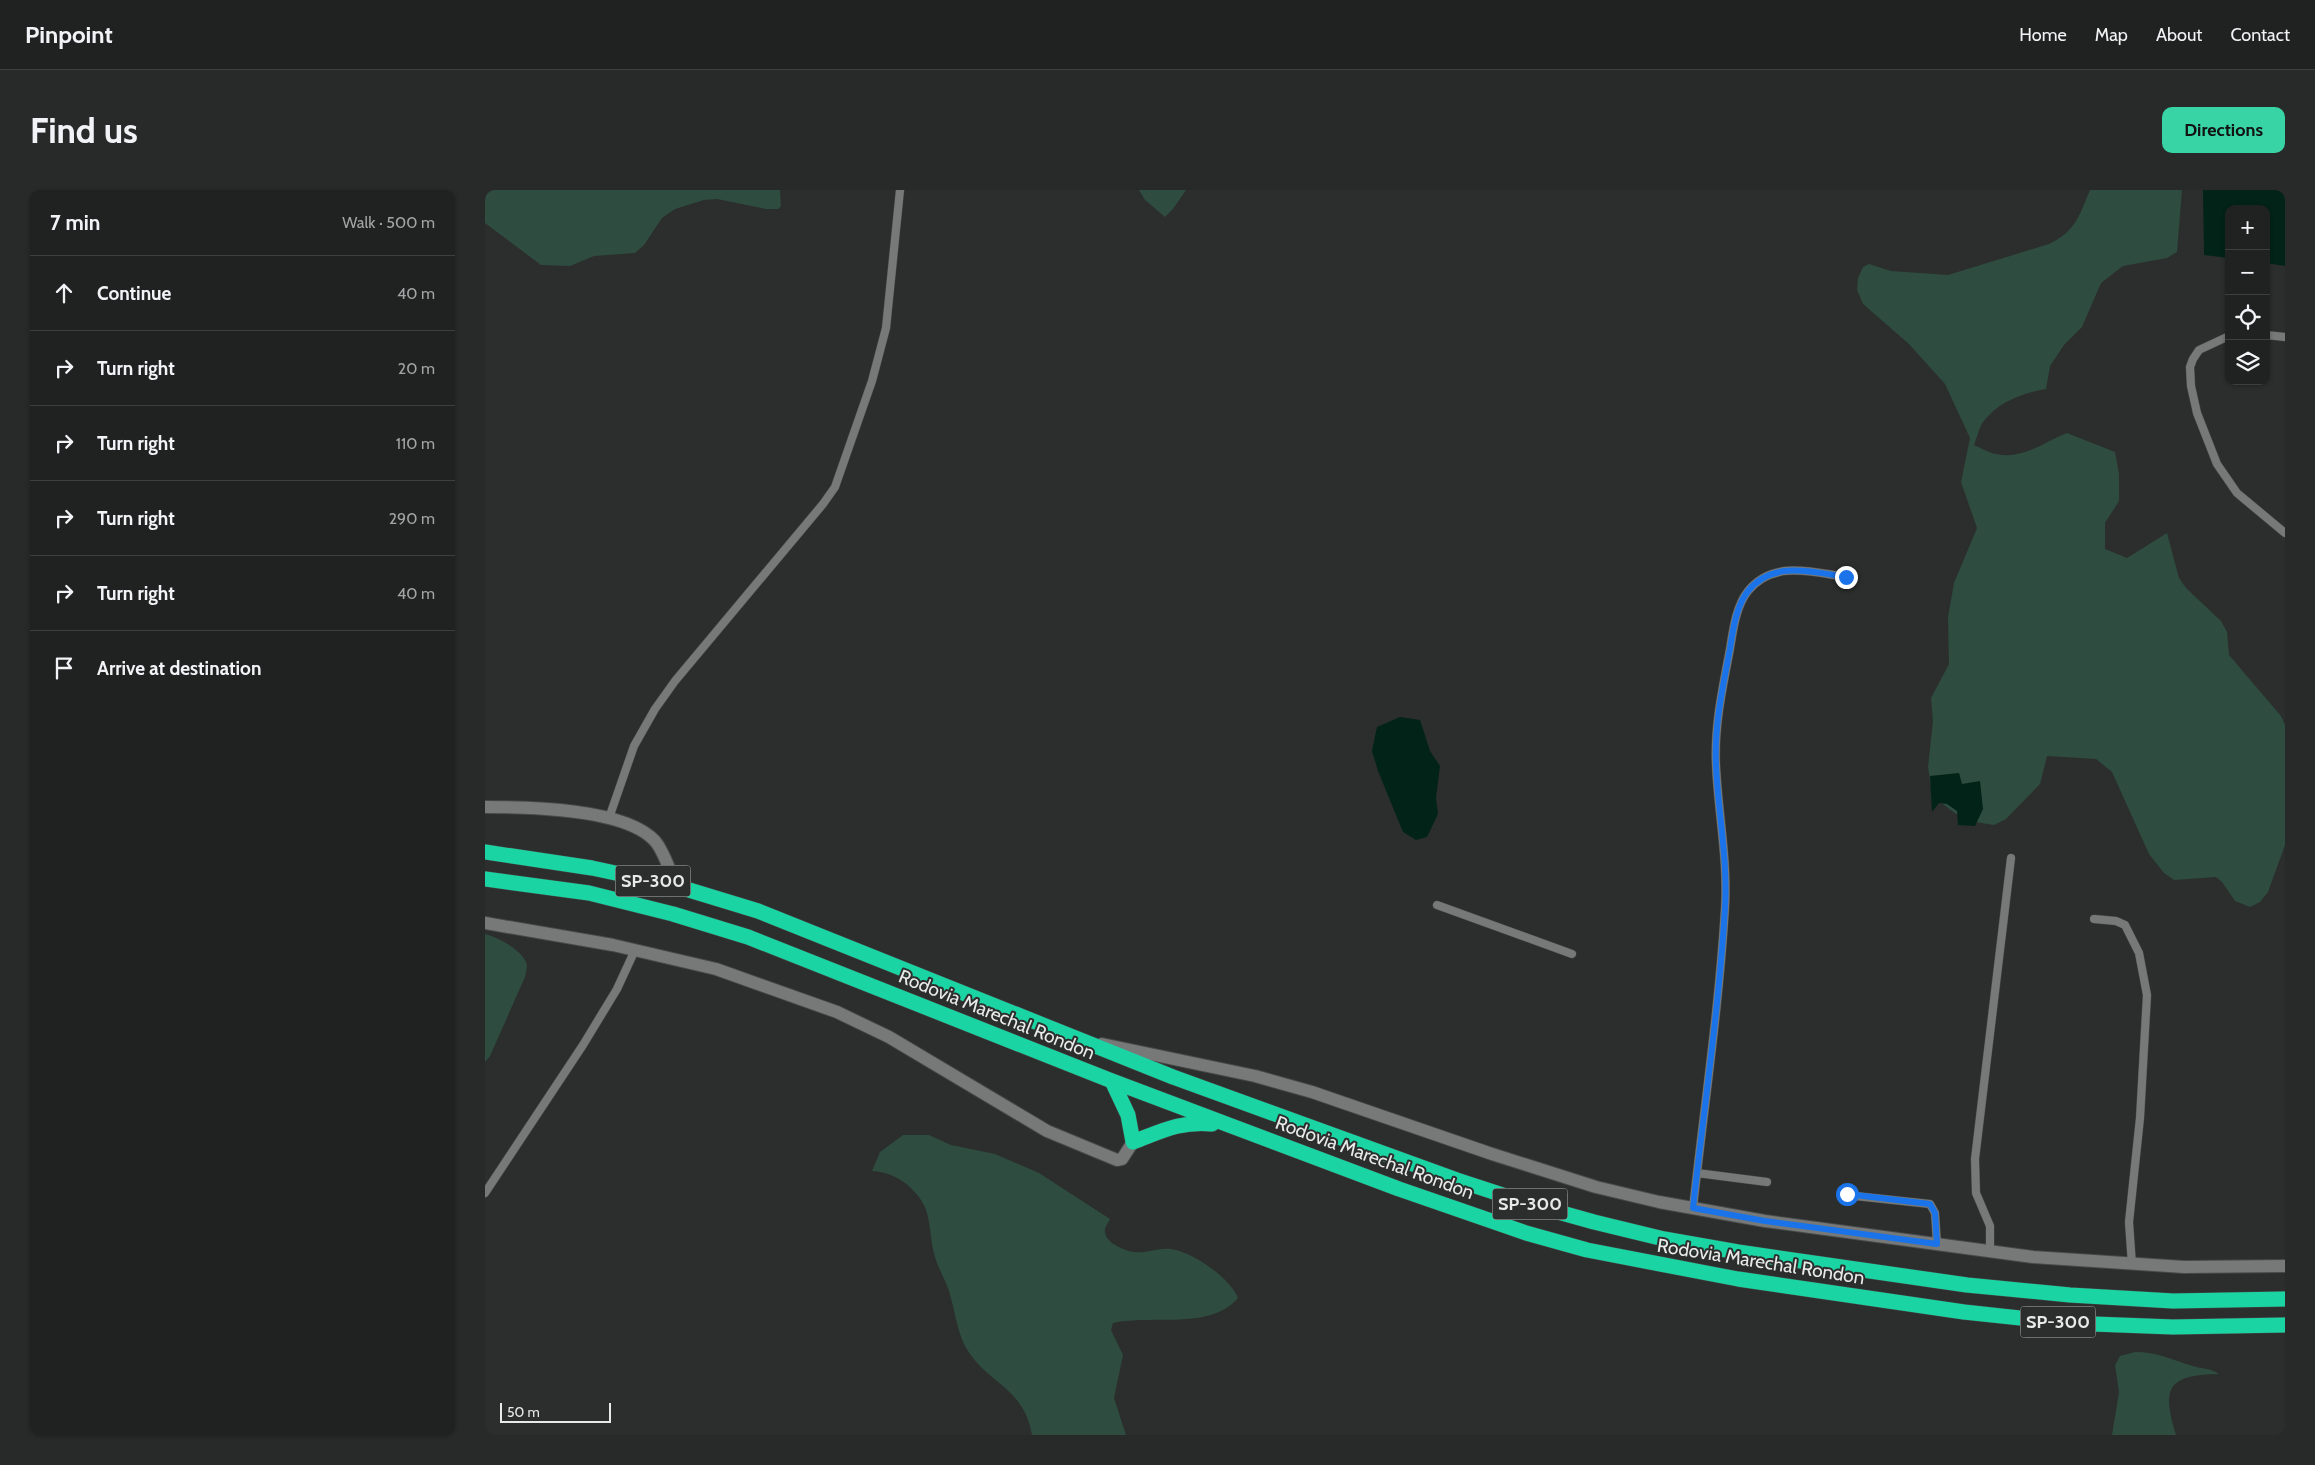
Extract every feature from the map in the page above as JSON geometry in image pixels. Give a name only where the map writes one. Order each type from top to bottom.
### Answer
[{"type":"highway","name":"Rodovia Marechal Rondon","points":[[485,852],[592,868],[676,886],[758,911],[1072,1038],[1226,1097],[1457,1180],[1533,1205],[1664,1239],[1738,1252],[1948,1282],[2060,1294],[2173,1301],[2285,1299]]},
{"type":"highway","name":"Rodovia Marechal Rondon","points":[[485,879],[589,893],[673,914],[748,936],[1112,1081],[1399,1189],[1527,1233],[1587,1250],[1658,1265],[1964,1312],[2058,1322],[2173,1327],[2285,1325]]},
{"type":"highway","points":[[1112,1081],[1128,1115],[1133,1142],[1184,1123],[1231,1126]]},
{"type":"street","points":[[485,806],[552,809],[609,818],[641,831],[655,842],[676,886]]},
{"type":"street","points":[[485,923],[506,925],[635,950],[716,970],[837,1012],[889,1037],[1047,1131],[1106,1157],[1117,1160],[1122,1159],[1133,1142]]},
{"type":"street","points":[[1072,1038],[1255,1076],[1312,1092],[1492,1154],[1596,1187],[1693,1208],[1765,1221],[2033,1257],[2132,1265],[2285,1266]]},
{"type":"lane","points":[[609,818],[634,746],[655,709],[835,487],[872,381],[886,328],[900,190]]},
{"type":"lane","points":[[2270,335],[2285,337]]},
{"type":"lane","points":[[2225,338],[2199,350],[2189,367],[2197,413],[2217,464],[2237,493],[2285,534]]},
{"type":"lane","points":[[1693,1208],[1725,906],[1724,848],[1715,763],[1718,721],[1739,609],[1747,592],[1765,576],[1784,570],[1846,577]]},
{"type":"lane","points":[[1990,1251],[1989,1226],[1976,1193],[1975,1159],[2011,858]]},
{"type":"lane","points":[[1437,905],[1572,954]]},
{"type":"lane","points":[[2095,919],[2116,921],[2125,925],[2139,953],[2147,995],[2140,1118],[2129,1222],[2132,1265]]},
{"type":"lane","points":[[485,1193],[543,1108],[603,1013],[617,990],[635,950]]},
{"type":"lane","points":[[1697,1173],[1767,1182]]},
{"type":"lane","points":[[1847,1194],[1930,1204],[1935,1213],[1937,1244]]},
{"type":"shaded area","points":[[485,190],[780,190],[781,206],[778,209],[766,209],[717,199],[704,200],[675,209],[662,218],[644,245],[635,253],[594,256],[570,266],[541,265],[485,223]]},
{"type":"shaded area","points":[[1139,190],[1186,190],[1165,217],[1145,200]]},
{"type":"shaded area","points":[[2090,190],[2182,190],[2177,252],[2167,258],[2123,266],[2101,283],[2082,327],[2064,345],[2050,366],[2046,389],[2019,396],[1996,409],[1983,422],[1974,445],[1988,452],[2015,455],[2067,433],[2115,452],[2119,474],[2119,501],[2105,523],[2105,549],[2127,558],[2167,533],[2179,578],[2186,588],[2221,621],[2227,632],[2229,655],[2281,716],[2285,725],[2285,845],[2268,892],[2260,902],[2250,907],[2235,901],[2222,882],[2216,877],[2174,880],[2164,873],[2149,854],[2112,772],[2096,759],[2047,756],[2040,784],[2006,819],[1994,825],[1975,822],[1956,814],[1939,801],[1931,786],[1928,767],[1933,721],[1931,698],[1949,664],[1948,617],[1954,583],[1977,528],[1961,482],[1970,438],[1945,384],[1909,344],[1863,304],[1857,290],[1858,278],[1863,267],[1869,264],[1891,271],[1948,275],[2049,244],[2071,228]]},
{"type":"shaded area","points":[[2203,190],[2285,190],[2285,266],[2270,264],[2270,205],[2225,205],[2225,258],[2204,255]]},
{"type":"shaded area","points":[[1400,717],[1420,720],[1430,751],[1440,766],[1436,798],[1438,814],[1427,837],[1416,840],[1403,832],[1378,771],[1372,751],[1377,727]]},
{"type":"shaded area","points":[[1959,773],[1962,784],[1980,781],[1983,809],[1975,826],[1958,825],[1957,811],[1947,804],[1939,803],[1932,812],[1930,776]]},
{"type":"shaded area","points":[[485,934],[503,941],[516,950],[527,965],[525,977],[490,1056],[485,1062]]},
{"type":"shaded area","points":[[903,1135],[929,1135],[951,1145],[995,1154],[1039,1173],[1110,1219],[1105,1229],[1105,1234],[1115,1245],[1133,1252],[1162,1249],[1180,1251],[1210,1267],[1234,1290],[1238,1298],[1226,1308],[1212,1315],[1180,1320],[1113,1323],[1111,1330],[1123,1355],[1114,1398],[1126,1435],[1032,1435],[1028,1419],[1013,1395],[974,1359],[962,1340],[948,1288],[935,1257],[924,1205],[914,1191],[902,1181],[888,1174],[872,1171],[880,1152]]},
{"type":"shaded area","points":[[2135,1352],[2158,1355],[2219,1374],[2189,1377],[2179,1381],[2173,1387],[2169,1405],[2176,1435],[2112,1435],[2119,1392],[2115,1365],[2120,1356]]},
{"type":"route","points":[[1846,577],[1799,570],[1784,570],[1765,576],[1747,592],[1739,609],[1733,632],[1718,721],[1715,763],[1724,848],[1725,906],[1693,1208],[1765,1221],[1937,1244],[1935,1213],[1933,1206],[1930,1204],[1847,1194]]}]
